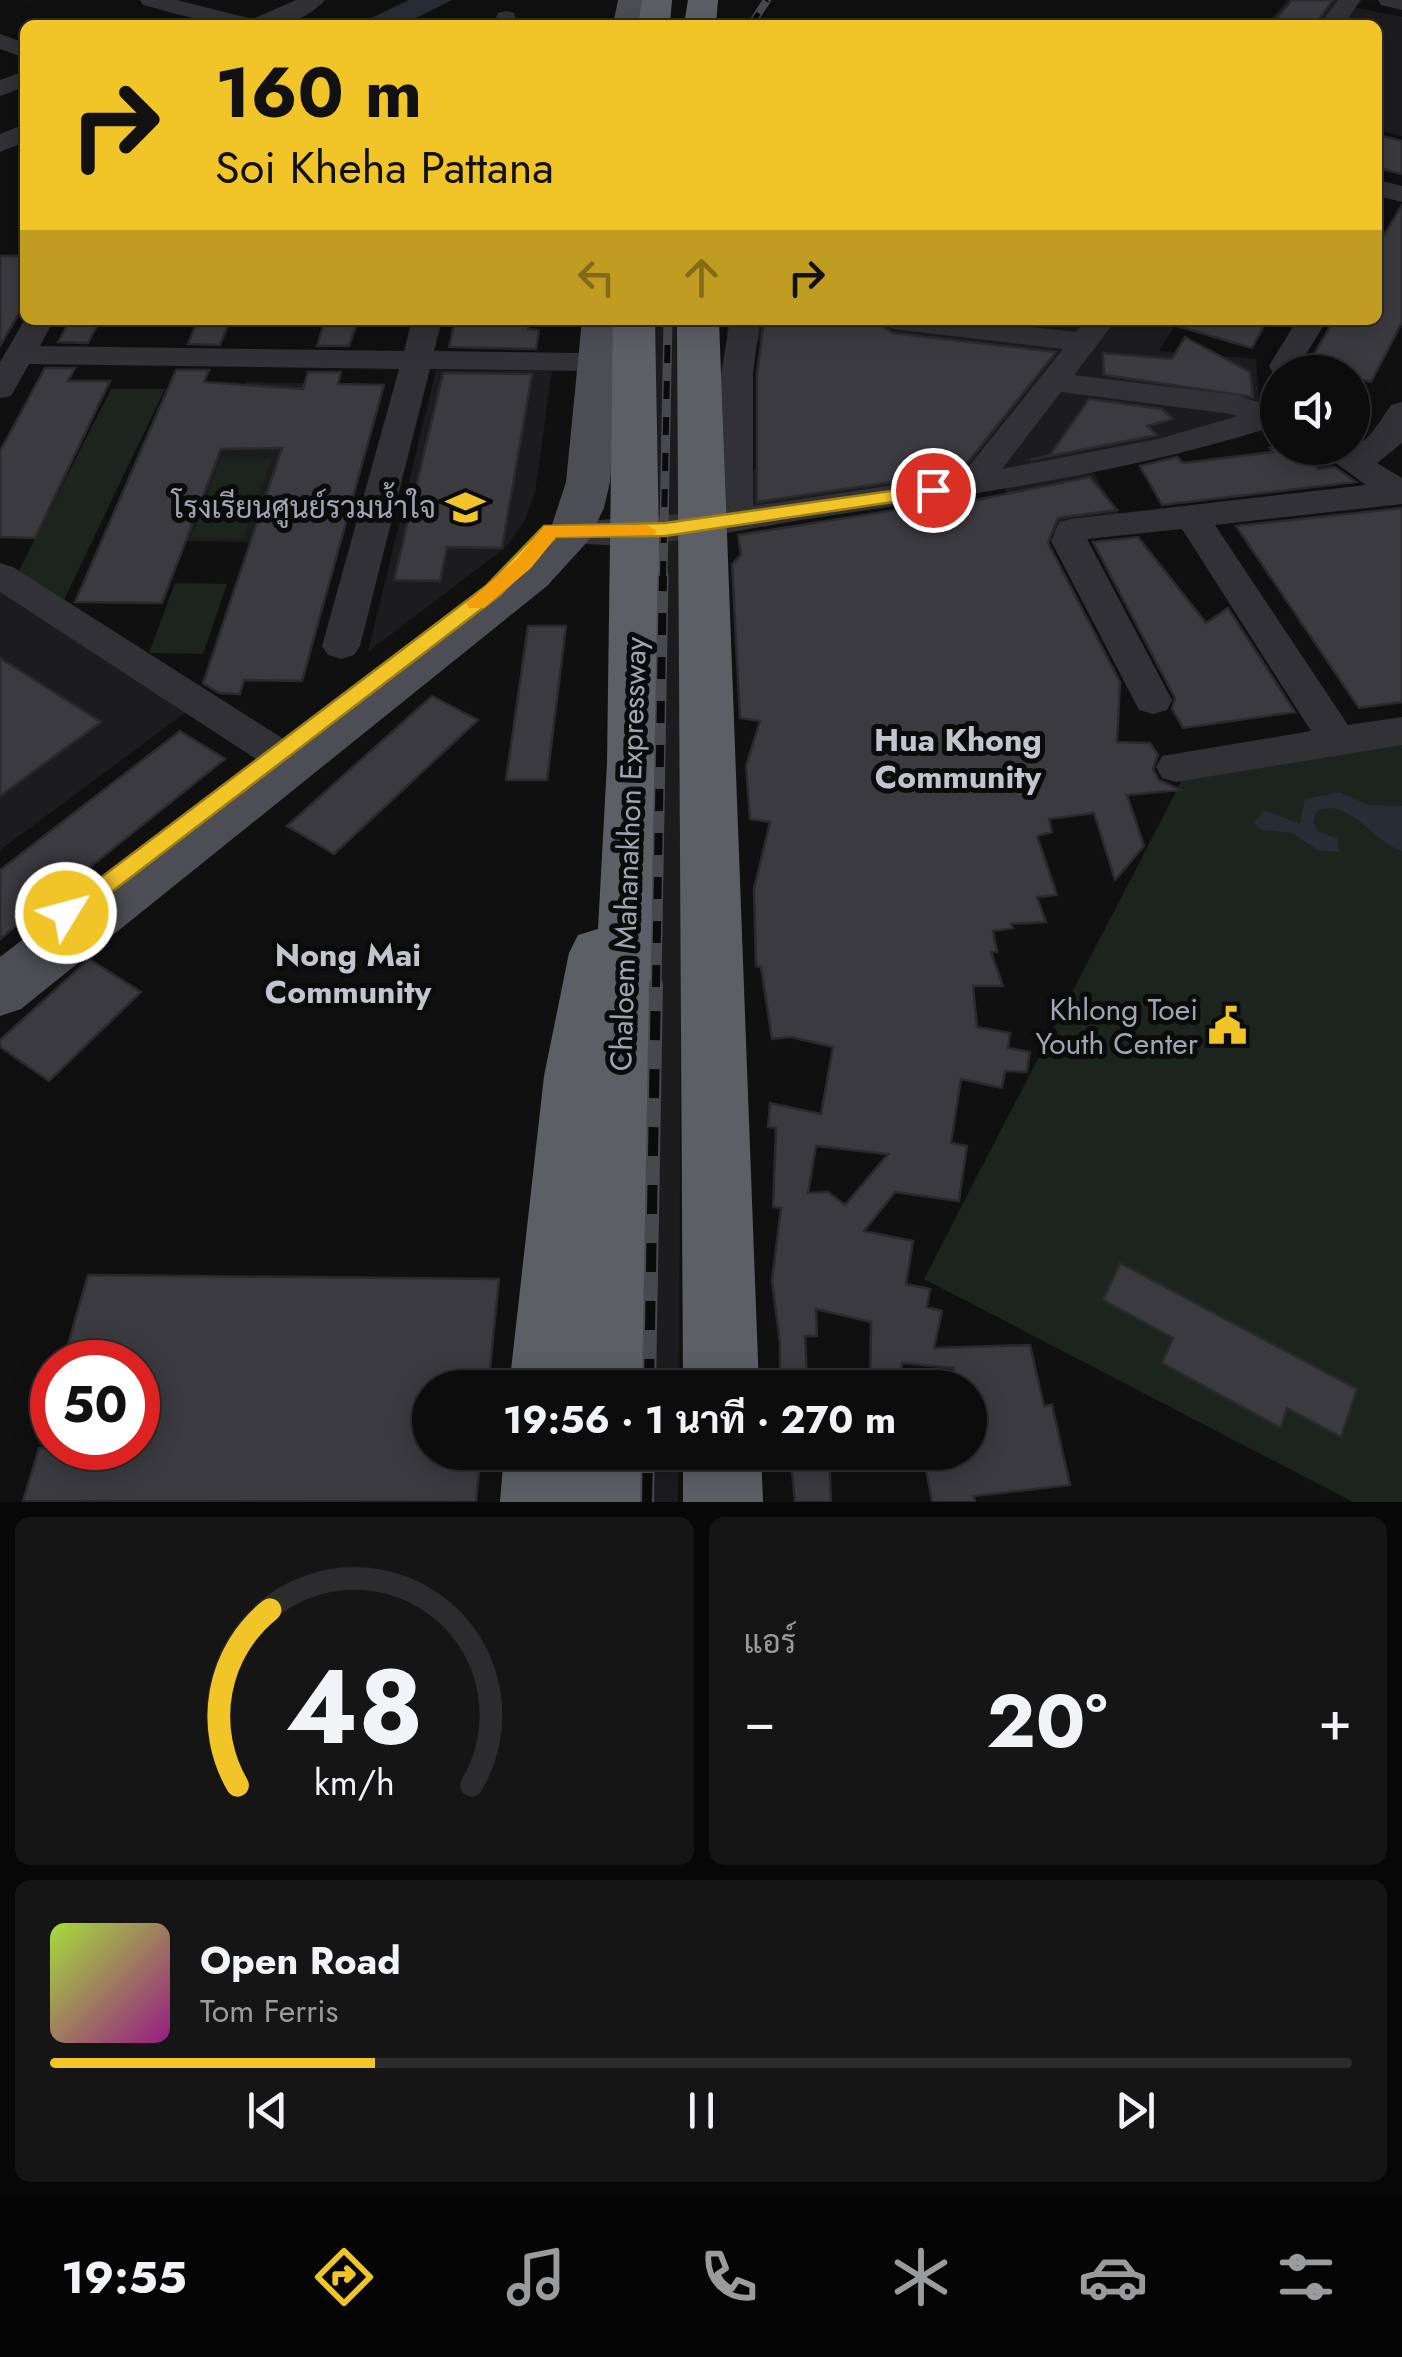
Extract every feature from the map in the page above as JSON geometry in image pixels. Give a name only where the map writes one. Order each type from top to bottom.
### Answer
[{"type":"highway","name":"Chaloem Mahanakhon Expressway","points":[[610,1370],[635,763],[634,325]]},
{"type":"highway","points":[[698,325],[721,1370]]},
{"type":"highway","points":[[549,1370],[576,1076],[635,763]]},
{"type":"highway","points":[[540,1502],[542,1470]]},
{"type":"highway","points":[[604,1502],[605,1470]]},
{"type":"main road","points":[[0,990],[530,575],[561,531],[588,482],[589,334]]},
{"type":"main road","points":[[0,964],[493,590],[561,531]]},
{"type":"street","points":[[151,0],[188,4],[234,20]]},
{"type":"street","points":[[271,20],[314,0]]},
{"type":"street","points":[[1334,20],[1350,0]]},
{"type":"street","points":[[1389,0],[1402,2]]},
{"type":"street","points":[[0,389],[36,325]]},
{"type":"street","points":[[341,646],[426,325]]},
{"type":"street","points":[[736,518],[737,374],[744,325]]},
{"type":"street","points":[[983,325],[1092,331]]},
{"type":"street","points":[[1291,355],[1309,325]]},
{"type":"street","points":[[972,485],[1092,331]]},
{"type":"street","points":[[20,355],[416,360],[589,334]]},
{"type":"street","points":[[1052,382],[1237,405],[1260,414]]},
{"type":"street","points":[[1370,445],[1390,437],[1402,412]]},
{"type":"street","points":[[561,531],[665,530],[972,485],[1187,445],[1260,423]]},
{"type":"street","points":[[1096,462],[1133,523]]},
{"type":"street","points":[[1359,465],[1401,492]]},
{"type":"street","points":[[1153,700],[1068,537],[1076,528],[1401,492]]},
{"type":"street","points":[[1192,517],[1338,742]]},
{"type":"street","points":[[0,575],[276,753]]},
{"type":"street","points":[[1176,767],[1402,732]]},
{"type":"shaded area","points":[[409,0],[452,0],[412,20],[367,20]]},
{"type":"shaded area","points":[[1287,0],[1358,0],[1353,7],[1402,17],[1402,136],[1382,131],[1382,20],[1270,20]]},
{"type":"shaded area","points":[[652,325],[684,325],[679,1370],[621,1370]]},
{"type":"shaded area","points":[[727,325],[1176,325],[1159,351],[1256,359],[1260,428],[1092,471],[1122,519],[1034,535],[1001,484],[722,524],[722,473],[898,454],[967,367],[727,338]]},
{"type":"shaded area","name":"โรงเรียนศูนย์รวมน้ำใจ","points":[[436,370],[552,371],[535,493],[525,520],[506,547],[368,652]]},
{"type":"shaded area","points":[[246,382],[304,383],[250,542],[186,541]]},
{"type":"shaded area","points":[[111,389],[165,389],[64,600],[18,573]]},
{"type":"shaded area","points":[[221,458],[271,459],[243,539],[191,538]]},
{"type":"shaded area","points":[[175,583],[227,584],[203,654],[149,653]]},
{"type":"shaded area","points":[[0,587],[189,710],[0,850]]},
{"type":"shaded area","name":"Khlong Toei Youth Center","points":[[1402,739],[1402,1502],[1353,1502],[924,1279],[1185,774]]},
{"type":"shaded area","points":[[1340,792],[1368,805],[1402,806],[1402,851],[1338,809],[1316,812],[1313,822],[1318,831],[1338,839],[1339,852],[1318,850],[1292,833],[1261,830],[1254,823],[1264,810],[1300,824],[1305,799]]},
{"type":"shaded area","points":[[617,1470],[678,1470],[678,1502],[616,1502]]},
{"type":"building","points":[[1292,0],[1333,0],[1319,20],[1275,20]]},
{"type":"building","points":[[1382,136],[1402,141],[1402,174],[1382,169]]},
{"type":"building","points":[[1402,205],[1402,322],[1371,382],[1370,355],[1313,355],[1331,325],[1382,325],[1382,238]]},
{"type":"building","points":[[0,256],[20,256],[20,312],[0,346]]},
{"type":"building","points":[[67,325],[97,325],[88,343],[58,342]]},
{"type":"building","points":[[196,325],[228,325],[220,345],[188,344]]},
{"type":"building","points":[[323,325],[356,325],[349,346],[317,346]]},
{"type":"building","points":[[454,325],[528,325],[528,329],[539,330],[536,349],[449,347]]},
{"type":"building","points":[[763,325],[881,325],[893,333],[1056,352],[960,472],[757,502],[757,374]]},
{"type":"building","points":[[1177,325],[1264,325],[1252,348]]},
{"type":"building","points":[[1185,337],[1250,372],[1253,397],[1104,375],[1103,353],[1172,359]]},
{"type":"building","points":[[45,368],[75,368],[68,381],[110,381],[35,538],[0,537],[0,451]]},
{"type":"building","points":[[176,370],[209,370],[204,382],[245,385],[303,389],[308,372],[341,372],[338,384],[384,385],[302,681],[244,680],[240,694],[219,693],[203,683],[282,448],[221,449],[162,603],[75,602]]},
{"type":"building","name":"โรงเรียนศูนย์รวมน้ำใจ","points":[[443,373],[532,374],[502,548],[447,547],[440,581],[394,580]]},
{"type":"building","points":[[1089,399],[1162,409],[1173,419],[1147,426],[1157,435],[1030,460],[1050,455]]},
{"type":"building","points":[[1260,454],[1260,465],[1335,467],[1356,482],[1162,505],[1140,466],[1177,457],[1183,463]]},
{"type":"building","points":[[1090,477],[1117,510],[1058,518],[1048,543],[1120,682],[1117,742],[1150,743],[1158,755],[1153,769],[1159,780],[1181,790],[1127,795],[1144,846],[1115,880],[1094,813],[1049,819],[1052,832],[1037,836],[1057,895],[1037,897],[1046,922],[1011,924],[1013,928],[993,931],[997,952],[991,952],[1003,986],[973,986],[977,1027],[1010,1033],[1008,1048],[1030,1052],[1027,1072],[1005,1071],[1002,1088],[961,1079],[951,1143],[967,1146],[959,1201],[895,1192],[864,1231],[913,1241],[906,1284],[930,1289],[927,1307],[942,1311],[934,1348],[1030,1345],[1044,1406],[1052,1405],[1070,1485],[974,1496],[975,1502],[932,1502],[926,1470],[987,1470],[987,1370],[902,1363],[902,1370],[870,1370],[871,1322],[816,1309],[817,1336],[805,1336],[807,1370],[780,1370],[772,1281],[781,1208],[773,1207],[776,1128],[768,1127],[770,1103],[821,1114],[833,1047],[791,1037],[772,1039],[761,967],[756,966],[754,889],[770,822],[750,819],[746,766],[760,721],[740,718],[732,564],[741,555],[738,535],[946,502],[942,507]],"holes":[[[816,1146],[888,1154],[845,1205],[828,1192],[808,1193]]]},
{"type":"building","points":[[1402,508],[1402,702],[1359,708],[1236,526]]},
{"type":"building","points":[[1138,537],[1206,623],[1228,608],[1295,712],[1183,728],[1172,709],[1175,698],[1093,542]]},
{"type":"building","points":[[528,626],[566,626],[547,780],[506,780]]},
{"type":"building","points":[[0,658],[101,722],[0,796]]},
{"type":"building","points":[[432,696],[478,720],[334,854],[287,826]]},
{"type":"building","points":[[180,731],[225,759],[0,939],[0,870]]},
{"type":"building","points":[[89,959],[141,992],[49,1081],[0,1047],[0,1040]]},
{"type":"building","points":[[1120,1263],[1357,1389],[1341,1437],[1287,1408],[1281,1428],[1162,1363],[1173,1338],[1103,1300]]},
{"type":"building","points":[[88,1275],[499,1279],[490,1370],[412,1370],[412,1470],[479,1470],[476,1502],[23,1501],[32,1470],[160,1470],[160,1340],[69,1340]]},
{"type":"building","points":[[792,1470],[830,1470],[831,1502],[795,1502]]},
{"type":"railway","points":[[754,20],[767,0]]},
{"type":"railway","points":[[663,579],[668,325]]},
{"type":"railway","points":[[656,987],[663,576]]},
{"type":"railway","points":[[649,1370],[656,984]]},
{"type":"railway","points":[[647,1502],[648,1470]]},
{"type":"slow traffic","points":[[477,603],[524,563],[551,530],[647,531]]},
{"type":"place","name":"โรงเรียนศูนย์รวมน้ำใจ","points":[[466,507]]},
{"type":"place","name":"Khlong Toei Youth Center","points":[[1228,1026]]},
{"type":"district","name":"Hua Khong Community","points":[[958,758]]},
{"type":"district","name":"Nong Mai Community","points":[[348,974]]},
{"type":"route","points":[[66,913],[493,590],[524,563],[551,530],[665,530],[933,490]]}]
